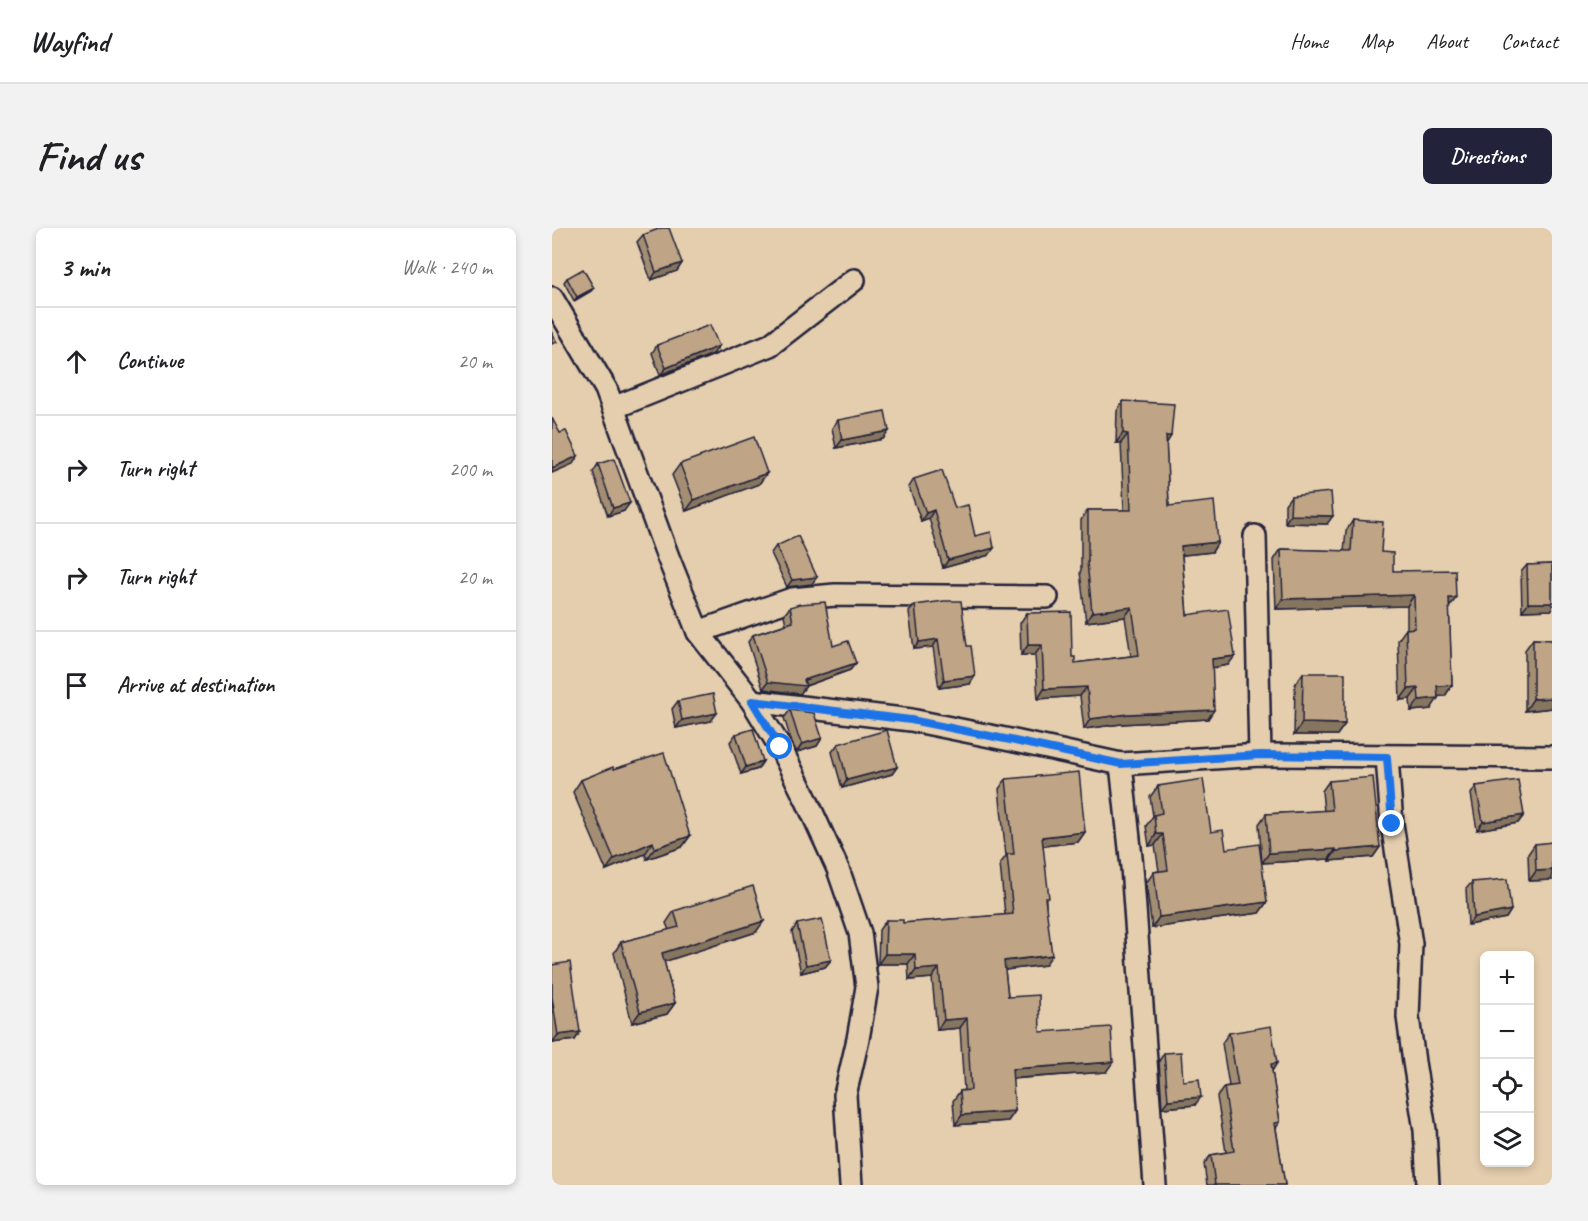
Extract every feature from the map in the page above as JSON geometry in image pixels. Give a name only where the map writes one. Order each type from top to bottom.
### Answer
[{"type":"street","points":[[613,408],[770,345],[854,280]]},
{"type":"street","points":[[552,298],[606,389],[698,632],[752,701],[780,747],[838,869],[860,933],[867,987],[845,1095],[851,1185]]},
{"type":"street","points":[[1255,536],[1260,755]]},
{"type":"street","points":[[698,632],[792,599],[834,595],[1047,597]]},
{"type":"street","points":[[752,701],[911,720],[1121,764],[1260,755],[1552,757]]},
{"type":"street","points":[[1387,757],[1392,824],[1411,945],[1408,1017],[1425,1130],[1428,1185]]},
{"type":"street","points":[[1121,764],[1134,900],[1155,1185]]},
{"type":"building","points":[[661,228],[669,228],[682,263],[656,272],[643,235]]},
{"type":"building","points":[[583,269],[594,288],[577,297],[567,278]]},
{"type":"building","points":[[710,325],[719,346],[666,368],[657,345]]},
{"type":"building","points":[[552,333],[557,342],[552,344]]},
{"type":"building","points":[[1123,401],[1174,404],[1171,436],[1166,436],[1169,506],[1214,501],[1218,542],[1181,546],[1187,615],[1228,609],[1235,656],[1212,659],[1214,710],[1128,714],[1090,719],[1087,687],[1044,689],[1042,645],[1028,645],[1027,613],[1071,612],[1072,657],[1075,657],[1075,663],[1139,655],[1132,607],[1092,612],[1087,562],[1088,510],[1131,510],[1128,434],[1123,433]]},
{"type":"building","points":[[885,411],[889,431],[842,440],[838,420]]},
{"type":"building","points":[[552,418],[560,433],[566,431],[578,456],[552,468]]},
{"type":"building","points":[[754,437],[767,473],[694,500],[680,464]]},
{"type":"building","points":[[614,459],[630,503],[613,508],[598,464]]},
{"type":"building","points":[[942,470],[955,508],[968,505],[975,536],[991,532],[994,548],[948,560],[934,510],[926,513],[914,479]]},
{"type":"building","points":[[1331,492],[1333,516],[1290,515],[1291,496]]},
{"type":"building","points":[[1353,520],[1383,522],[1381,552],[1393,553],[1393,571],[1455,570],[1456,598],[1449,598],[1452,685],[1437,686],[1438,698],[1419,700],[1418,688],[1408,689],[1406,629],[1415,628],[1414,595],[1283,599],[1281,549],[1351,551]]},
{"type":"building","points":[[798,536],[817,577],[792,580],[776,546]]},
{"type":"building","points":[[1552,564],[1552,603],[1528,603],[1527,565]]},
{"type":"building","points":[[961,601],[967,646],[971,646],[975,676],[944,680],[938,639],[919,642],[915,605]]},
{"type":"building","points":[[825,602],[833,646],[848,641],[856,663],[804,680],[806,686],[768,682],[753,635],[793,622],[790,607]]},
{"type":"building","points":[[1533,639],[1552,640],[1552,698],[1533,699]]},
{"type":"building","points":[[1303,673],[1345,673],[1345,724],[1302,723]]},
{"type":"building","points":[[713,694],[717,713],[682,720],[678,701]]},
{"type":"building","points":[[790,710],[814,713],[822,738],[802,744]]},
{"type":"building","points":[[753,729],[763,761],[746,767],[736,734]]},
{"type":"building","points":[[887,730],[897,767],[847,780],[838,744]]},
{"type":"building","points":[[664,753],[690,836],[655,848],[653,842],[614,859],[581,780],[613,767],[614,769]]},
{"type":"building","points":[[1079,772],[1085,832],[1042,837],[1049,898],[1045,898],[1052,955],[1004,961],[1008,997],[1039,995],[1040,1032],[1111,1027],[1113,1062],[1012,1069],[1015,1111],[962,1115],[960,1091],[971,1090],[967,1018],[944,1020],[939,968],[916,970],[915,954],[885,954],[886,920],[903,920],[903,923],[1013,914],[1007,854],[1014,854],[1006,779]]},
{"type":"building","points":[[1373,777],[1380,847],[1269,853],[1266,814],[1332,810],[1329,781]]},
{"type":"building","points":[[1203,779],[1211,832],[1223,830],[1226,849],[1259,844],[1267,902],[1159,917],[1154,872],[1168,870],[1163,834],[1156,834],[1154,815],[1162,813],[1158,786]]},
{"type":"building","points":[[1518,780],[1524,815],[1483,822],[1476,786]]},
{"type":"building","points":[[1552,842],[1552,870],[1536,871],[1535,844]]},
{"type":"building","points":[[1507,879],[1511,910],[1474,917],[1472,882]]},
{"type":"building","points":[[753,886],[764,921],[662,953],[675,1003],[640,1012],[621,942],[679,927],[674,911]]},
{"type":"building","points":[[822,919],[831,960],[806,965],[797,924]]},
{"type":"building","points":[[570,962],[580,1032],[558,1035],[552,997],[552,965]]},
{"type":"building","points":[[1271,1026],[1277,1063],[1271,1064],[1280,1122],[1275,1123],[1285,1185],[1215,1185],[1211,1155],[1234,1151],[1224,1087],[1238,1085],[1229,1033]]},
{"type":"building","points":[[1181,1052],[1183,1081],[1199,1079],[1201,1097],[1168,1100],[1164,1053]]},
{"type":"route","points":[[780,747],[752,701],[911,720],[1121,764],[1260,755],[1387,757],[1392,824]]}]
